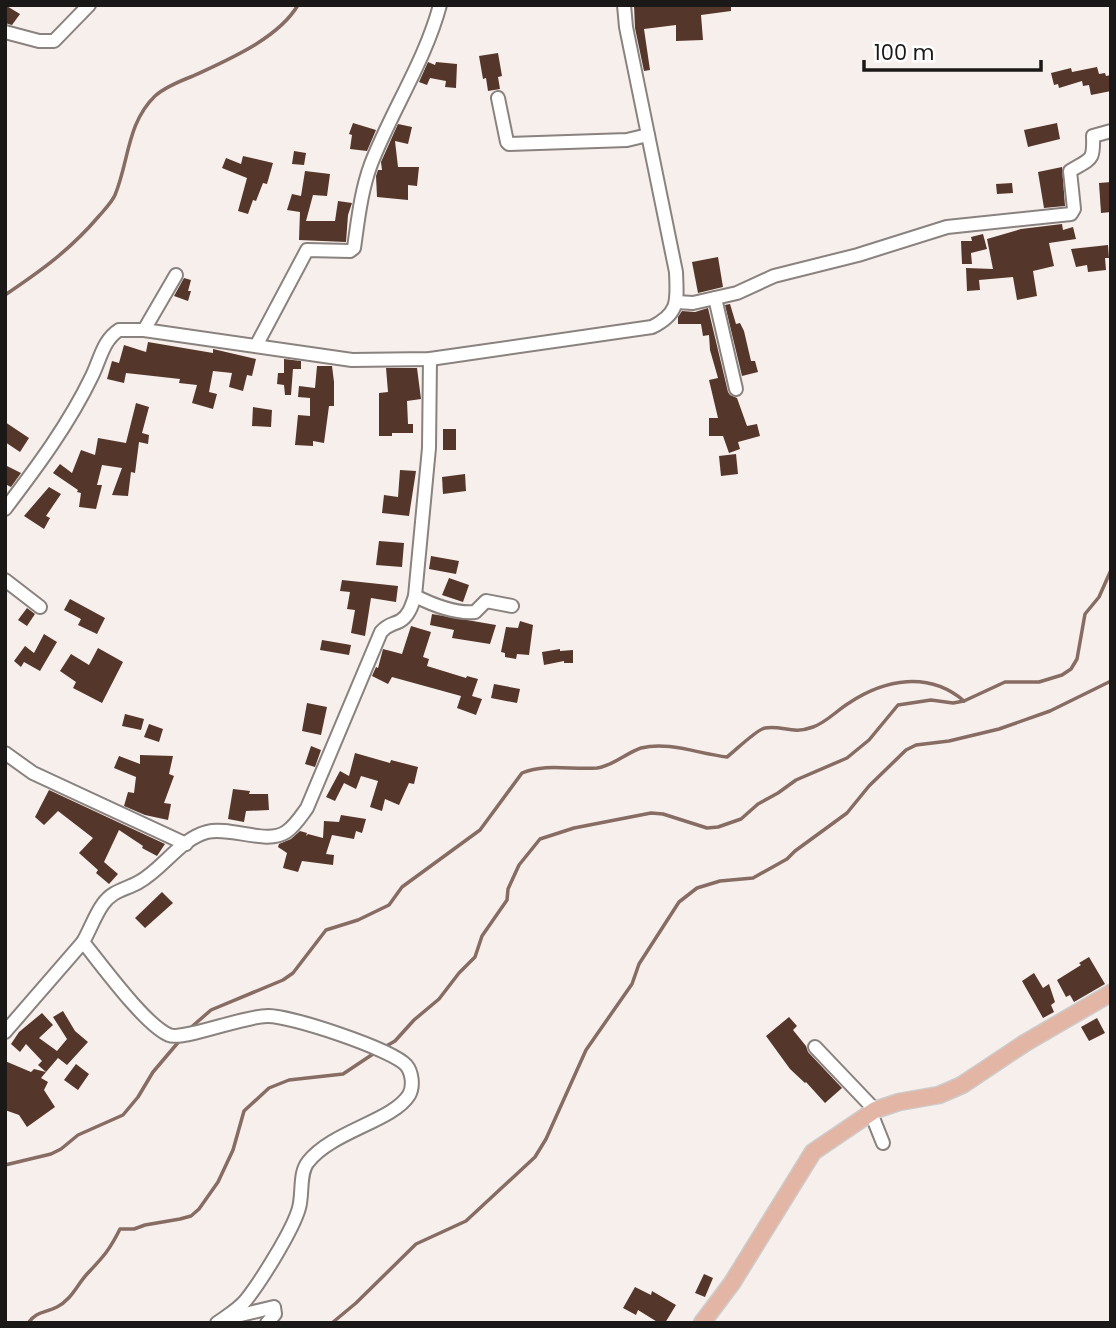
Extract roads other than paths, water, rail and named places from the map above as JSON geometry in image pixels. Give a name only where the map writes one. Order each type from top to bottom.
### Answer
[{"type":"main road","points":[[702,1323],[732,1283],[813,1152],[873,1112],[899,1102],[939,1095],[962,1085],[1025,1043],[1111,993]]},
{"type":"street","points":[[5,32],[39,41],[54,41],[89,5]]},
{"type":"street","points":[[256,346],[307,250],[350,251],[354,248],[371,164],[422,54],[440,5]]},
{"type":"street","points":[[5,509],[66,424],[110,337],[124,329],[352,360],[430,359],[652,327],[669,316],[677,302],[676,272],[626,27],[624,5]]},
{"type":"street","points":[[498,98],[509,144],[627,140],[648,135]]},
{"type":"street","points":[[677,302],[694,303],[737,293],[774,276],[858,256],[947,227],[1070,214],[1074,209],[1070,171],[1093,156],[1093,136],[1111,131]]},
{"type":"street","points":[[145,330],[176,275]]},
{"type":"street","points":[[715,299],[736,388]]},
{"type":"street","points":[[5,1032],[83,942],[103,904],[122,888],[141,881],[186,844],[209,831],[274,836],[285,834],[295,825],[313,796],[381,632],[387,624],[400,621],[406,616],[415,596],[429,448],[430,359]]},
{"type":"street","points":[[5,580],[40,607]]},
{"type":"street","points":[[415,596],[435,606],[469,613],[475,612],[486,601],[512,606]]},
{"type":"street","points":[[5,753],[33,773],[186,844]]},
{"type":"street","points":[[83,942],[126,994],[167,1034],[184,1037],[252,1017],[283,1017],[340,1035],[390,1055],[406,1065],[412,1076],[410,1092],[401,1104],[342,1135],[308,1161],[304,1169],[299,1209],[288,1233],[245,1301],[219,1322]]},
{"type":"street","points":[[815,1047],[873,1112],[883,1143]]},
{"type":"street","points":[[219,1322],[274,1307],[275,1314],[267,1323]]},
{"type":"waterway","points":[[5,295],[66,249],[110,203],[120,182],[139,118],[155,96],[251,47],[278,28],[298,5]]},
{"type":"waterway","points":[[383,1048],[395,1041],[439,999],[475,957],[482,936],[507,900],[508,889],[519,865],[540,839],[574,828],[651,813],[663,814],[707,828],[718,827],[741,819],[758,804],[796,780],[847,758],[869,740],[898,705],[931,700],[953,703],[964,701],[1005,682],[1039,682],[1062,675],[1071,669],[1077,659],[1085,614],[1099,597],[1111,570]]},
{"type":"waterway","points":[[332,1323],[416,1244],[466,1221],[535,1157],[546,1139],[586,1050],[632,984],[639,964],[679,902],[697,888],[720,881],[753,878],[787,859],[847,813],[869,786],[906,750],[916,745],[949,741],[999,729],[1050,711],[1111,681]]},
{"type":"waterway","points":[[188,1030],[211,1010],[283,980],[293,973],[326,930],[358,920],[389,905],[402,887],[480,830],[522,773],[550,768],[597,768],[609,765],[641,748],[652,746],[727,757],[761,729],[771,727],[799,730],[813,727],[863,695],[892,684],[922,682],[936,685],[964,701]]},
{"type":"waterway","points":[[5,1165],[51,1154],[78,1135],[123,1115],[153,1072],[181,1039]]},
{"type":"waterway","points":[[28,1323],[38,1314],[57,1307],[74,1292],[120,1229],[134,1229],[180,1219],[191,1216],[199,1209],[218,1182],[233,1150],[244,1111],[269,1088],[289,1080],[343,1074],[376,1052]]}]
